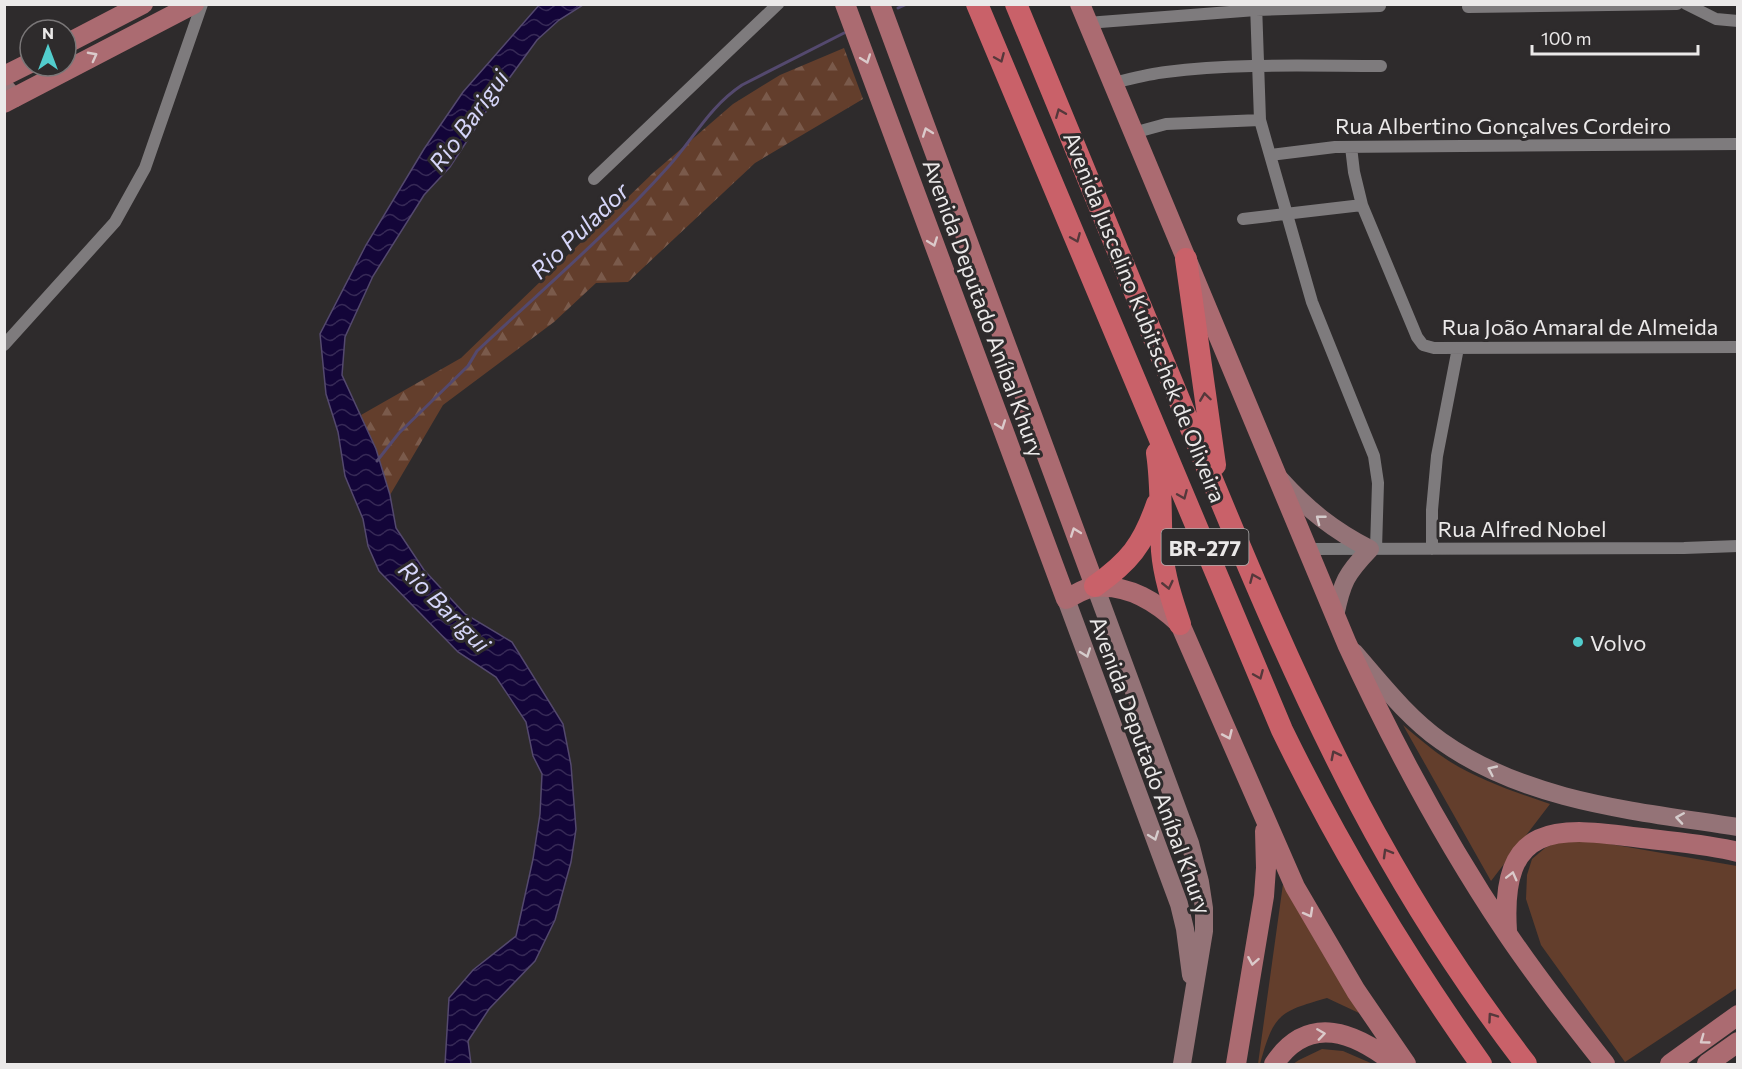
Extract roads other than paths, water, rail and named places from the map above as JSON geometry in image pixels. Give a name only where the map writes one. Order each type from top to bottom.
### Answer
[{"type":"highway","name":"Avenida Juscelino Kubitschek de Oliveira","points":[[977,4],[1246,647],[1302,771],[1384,919],[1481,1065]]},
{"type":"highway","name":"Avenida Juscelino Kubitschek de Oliveira","points":[[1016,4],[1219,497],[1309,703],[1361,807],[1443,946],[1526,1065]]},
{"type":"highway","points":[[1186,259],[1219,497]]},
{"type":"highway","points":[[1153,422],[1161,476],[1162,553],[1168,586],[1180,624]]},
{"type":"highway","points":[[1095,586],[1118,570],[1136,550],[1145,535],[1158,502],[1161,476]]},
{"type":"main road","points":[[78,38],[143,4]]},
{"type":"main road","points":[[8,96],[194,4]]},
{"type":"main road","name":"Avenida Deputado Aníbal Khury","points":[[845,4],[1179,904],[1189,955],[1193,998]]},
{"type":"main road","name":"Avenida Deputado Aníbal Khury","points":[[880,4],[1196,864],[1204,908],[1204,931],[1193,998]]},
{"type":"main road","points":[[1083,14],[1335,616],[1372,698],[1415,782],[1471,878],[1507,934],[1560,1008],[1605,1065]]},
{"type":"main road","points":[[4,76],[18,69]]},
{"type":"main road","points":[[1276,474],[1300,502],[1319,518],[1352,540],[1373,549],[1353,566],[1344,579],[1335,616]]},
{"type":"main road","points":[[1066,599],[1095,586],[1115,588],[1142,597],[1166,611],[1180,624],[1282,861],[1311,917],[1356,991],[1406,1065]]},
{"type":"main road","points":[[1347,644],[1405,710],[1424,728],[1465,757],[1492,771],[1527,785],[1589,803],[1737,827]]},
{"type":"main road","points":[[1236,1065],[1264,896],[1265,820]]},
{"type":"main road","points":[[1507,934],[1507,896],[1514,866],[1519,855],[1528,846],[1551,834],[1579,831],[1603,833],[1737,852]]},
{"type":"main road","points":[[1182,1065],[1193,998]]},
{"type":"main road","points":[[1671,1065],[1737,1015]]},
{"type":"main road","points":[[1274,1065],[1286,1050],[1300,1040],[1319,1033],[1334,1033],[1360,1040],[1377,1049],[1395,1065]]},
{"type":"main road","points":[[1707,1065],[1737,1042]]},
{"type":"street","points":[[4,345],[115,222],[145,168],[201,4]]},
{"type":"street","points":[[594,179],[778,4]]},
{"type":"street","points":[[1468,7],[1677,4]]},
{"type":"street","points":[[1686,4],[1716,19],[1737,21]]},
{"type":"street","points":[[1083,14],[1256,7],[1380,6]]},
{"type":"street","points":[[1256,7],[1260,120],[1312,302],[1374,456],[1378,483],[1373,549]]},
{"type":"street","points":[[1113,83],[1166,72],[1258,66],[1381,66]]},
{"type":"street","points":[[1133,133],[1166,124],[1260,120]]},
{"type":"street","name":"Rua Albertino Gonçalves Cordeiro","points":[[1270,155],[1322,148],[1351,147],[1737,144]]},
{"type":"street","points":[[1243,219],[1362,205],[1351,147]]},
{"type":"street","name":"Rua João Amaral de Almeida","points":[[1362,205],[1417,337],[1423,345],[1434,348],[1737,347]]},
{"type":"street","points":[[1432,549],[1432,510],[1437,456],[1458,348]]},
{"type":"street","name":"Rua Alfred Nobel","points":[[1308,549],[1737,546]]},
{"type":"water","name":"Rio Barigui","points":[[540,4],[583,5],[559,20],[537,40],[497,95],[450,167],[424,195],[373,276],[345,337],[342,375],[376,449],[390,495],[396,528],[424,570],[465,614],[512,642],[563,724],[571,765],[576,829],[571,862],[555,920],[535,961],[489,1009],[468,1041],[471,1064],[445,1064],[449,998],[473,970],[516,936],[533,859],[540,814],[542,774],[533,756],[526,722],[496,677],[458,652],[379,571],[368,546],[363,519],[345,476],[338,432],[326,394],[320,334],[366,245],[424,149],[463,92]]},
{"type":"waterway","name":"Rio Pulador","points":[[898,8],[907,4]]},
{"type":"waterway","name":"Rio Pulador","points":[[377,461],[399,433],[468,366],[477,351],[599,238],[646,190],[720,103],[742,85],[844,33]]},
{"type":"place","name":"Volvo","points":[[1578,642]]}]
